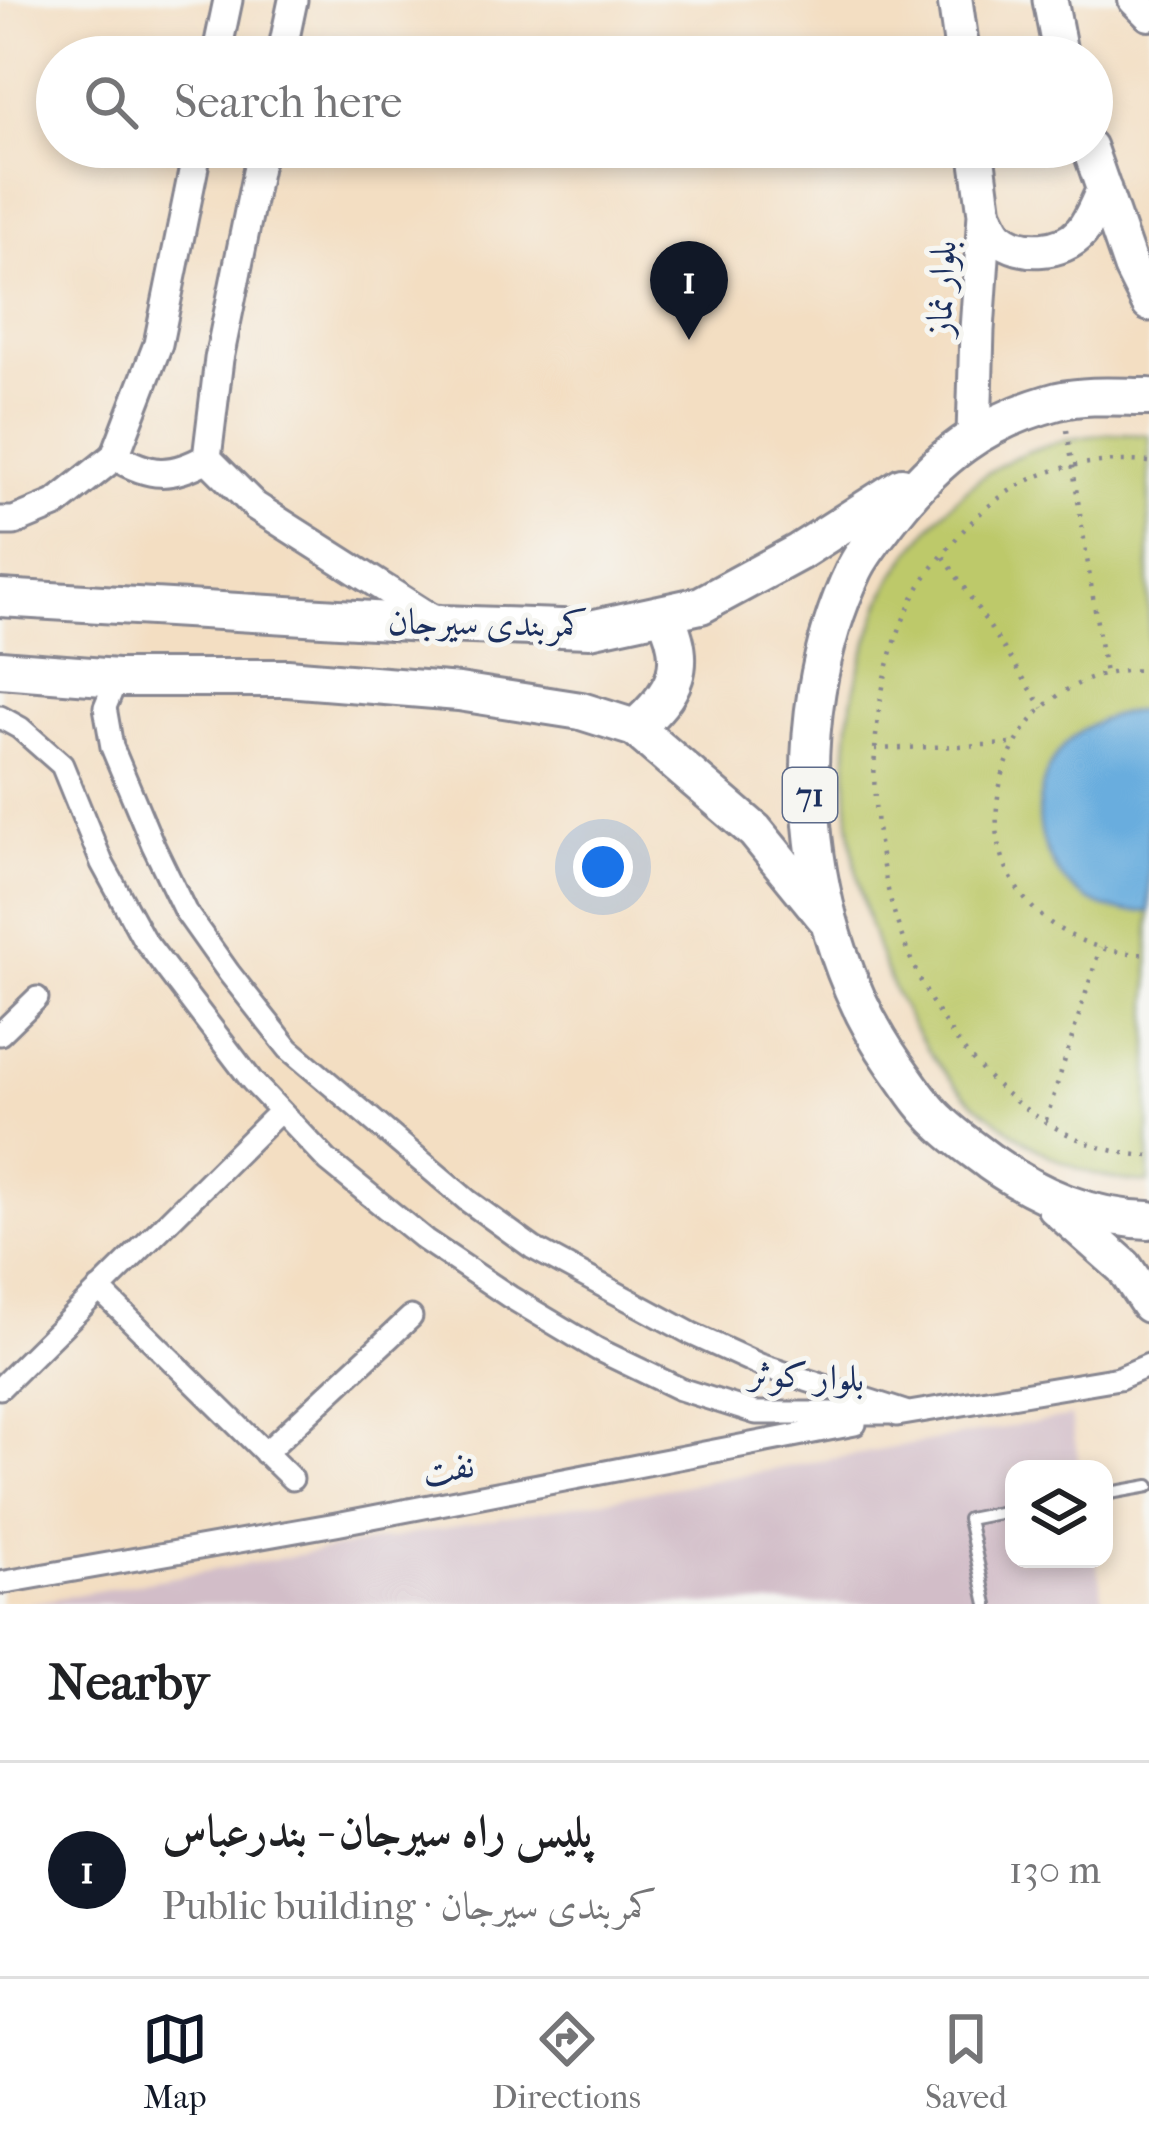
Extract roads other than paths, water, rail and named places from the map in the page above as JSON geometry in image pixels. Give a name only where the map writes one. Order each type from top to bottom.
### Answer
[{"type":"highway","name":"71","points":[[1149,398],[1062,400],[1017,415],[974,435],[935,465],[905,499],[855,568],[828,644],[812,717],[809,789],[829,922],[852,990],[888,1055],[937,1120],[1043,1196],[1124,1267],[1149,1304]]},
{"type":"highway","name":"کمربندی سیرجان","points":[[0,598],[590,629],[701,605],[780,562],[935,465]]},
{"type":"highway","points":[[635,728],[660,702],[678,671],[677,640],[665,615]]},
{"type":"highway","name":"کمربندی سیرجان","points":[[0,669],[117,679],[287,678],[459,692],[581,711],[635,728],[755,831],[829,922]]},
{"type":"highway","name":"71","points":[[1043,1196],[1089,1213],[1149,1220]]},
{"type":"main road","points":[[955,0],[960,36]]},
{"type":"main road","points":[[1051,0],[1057,36]]},
{"type":"main road","points":[[1135,0],[1149,15]]},
{"type":"main road","name":"بلوار نماز","points":[[974,435],[985,214],[979,168]]},
{"type":"main road","points":[[1097,168],[1131,268],[1149,304]]},
{"type":"main road","points":[[985,214],[998,238],[1018,247],[1063,246],[1080,233],[1104,189]]},
{"type":"street","points":[[220,36],[228,0]]},
{"type":"street","points":[[285,36],[293,0]]},
{"type":"street","points":[[0,521],[55,504],[115,456],[158,344],[194,168]]},
{"type":"street","points":[[207,458],[219,359],[258,168]]},
{"type":"street","points":[[115,456],[136,469],[160,474],[185,470],[207,458]]},
{"type":"street","points":[[207,458],[255,506],[441,624]]},
{"type":"street","name":"بلوار کوثر","points":[[117,679],[105,707],[112,747],[153,845],[185,911],[290,1049],[468,1201],[533,1248],[760,1365],[908,1414]]},
{"type":"street","name":"بلوار کوثر","points":[[0,717],[62,765],[102,862],[143,938],[252,1081],[328,1161],[425,1240],[579,1339],[680,1389],[756,1413],[908,1414]]},
{"type":"street","points":[[0,1034],[37,998]]},
{"type":"street","points":[[4,1374],[99,1289],[280,1111]]},
{"type":"street","points":[[99,1289],[292,1479]]},
{"type":"street","points":[[265,1453],[411,1317]]},
{"type":"street","points":[[908,1414],[1119,1378],[1149,1365]]},
{"type":"street","name":"نفت","points":[[0,1583],[908,1414]]},
{"type":"lane","points":[[1113,1492],[1149,1486]]},
{"type":"lane","points":[[987,1604],[968,1519],[1005,1512]]},
{"type":"water","points":[[1136,711],[1149,712],[1149,911],[1105,907],[1072,888],[1050,859],[1040,823],[1042,786],[1059,753],[1090,726]]},
{"type":"place","name":"پلیس راه سیرجان - بندرعباس","points":[[689,340]]}]
